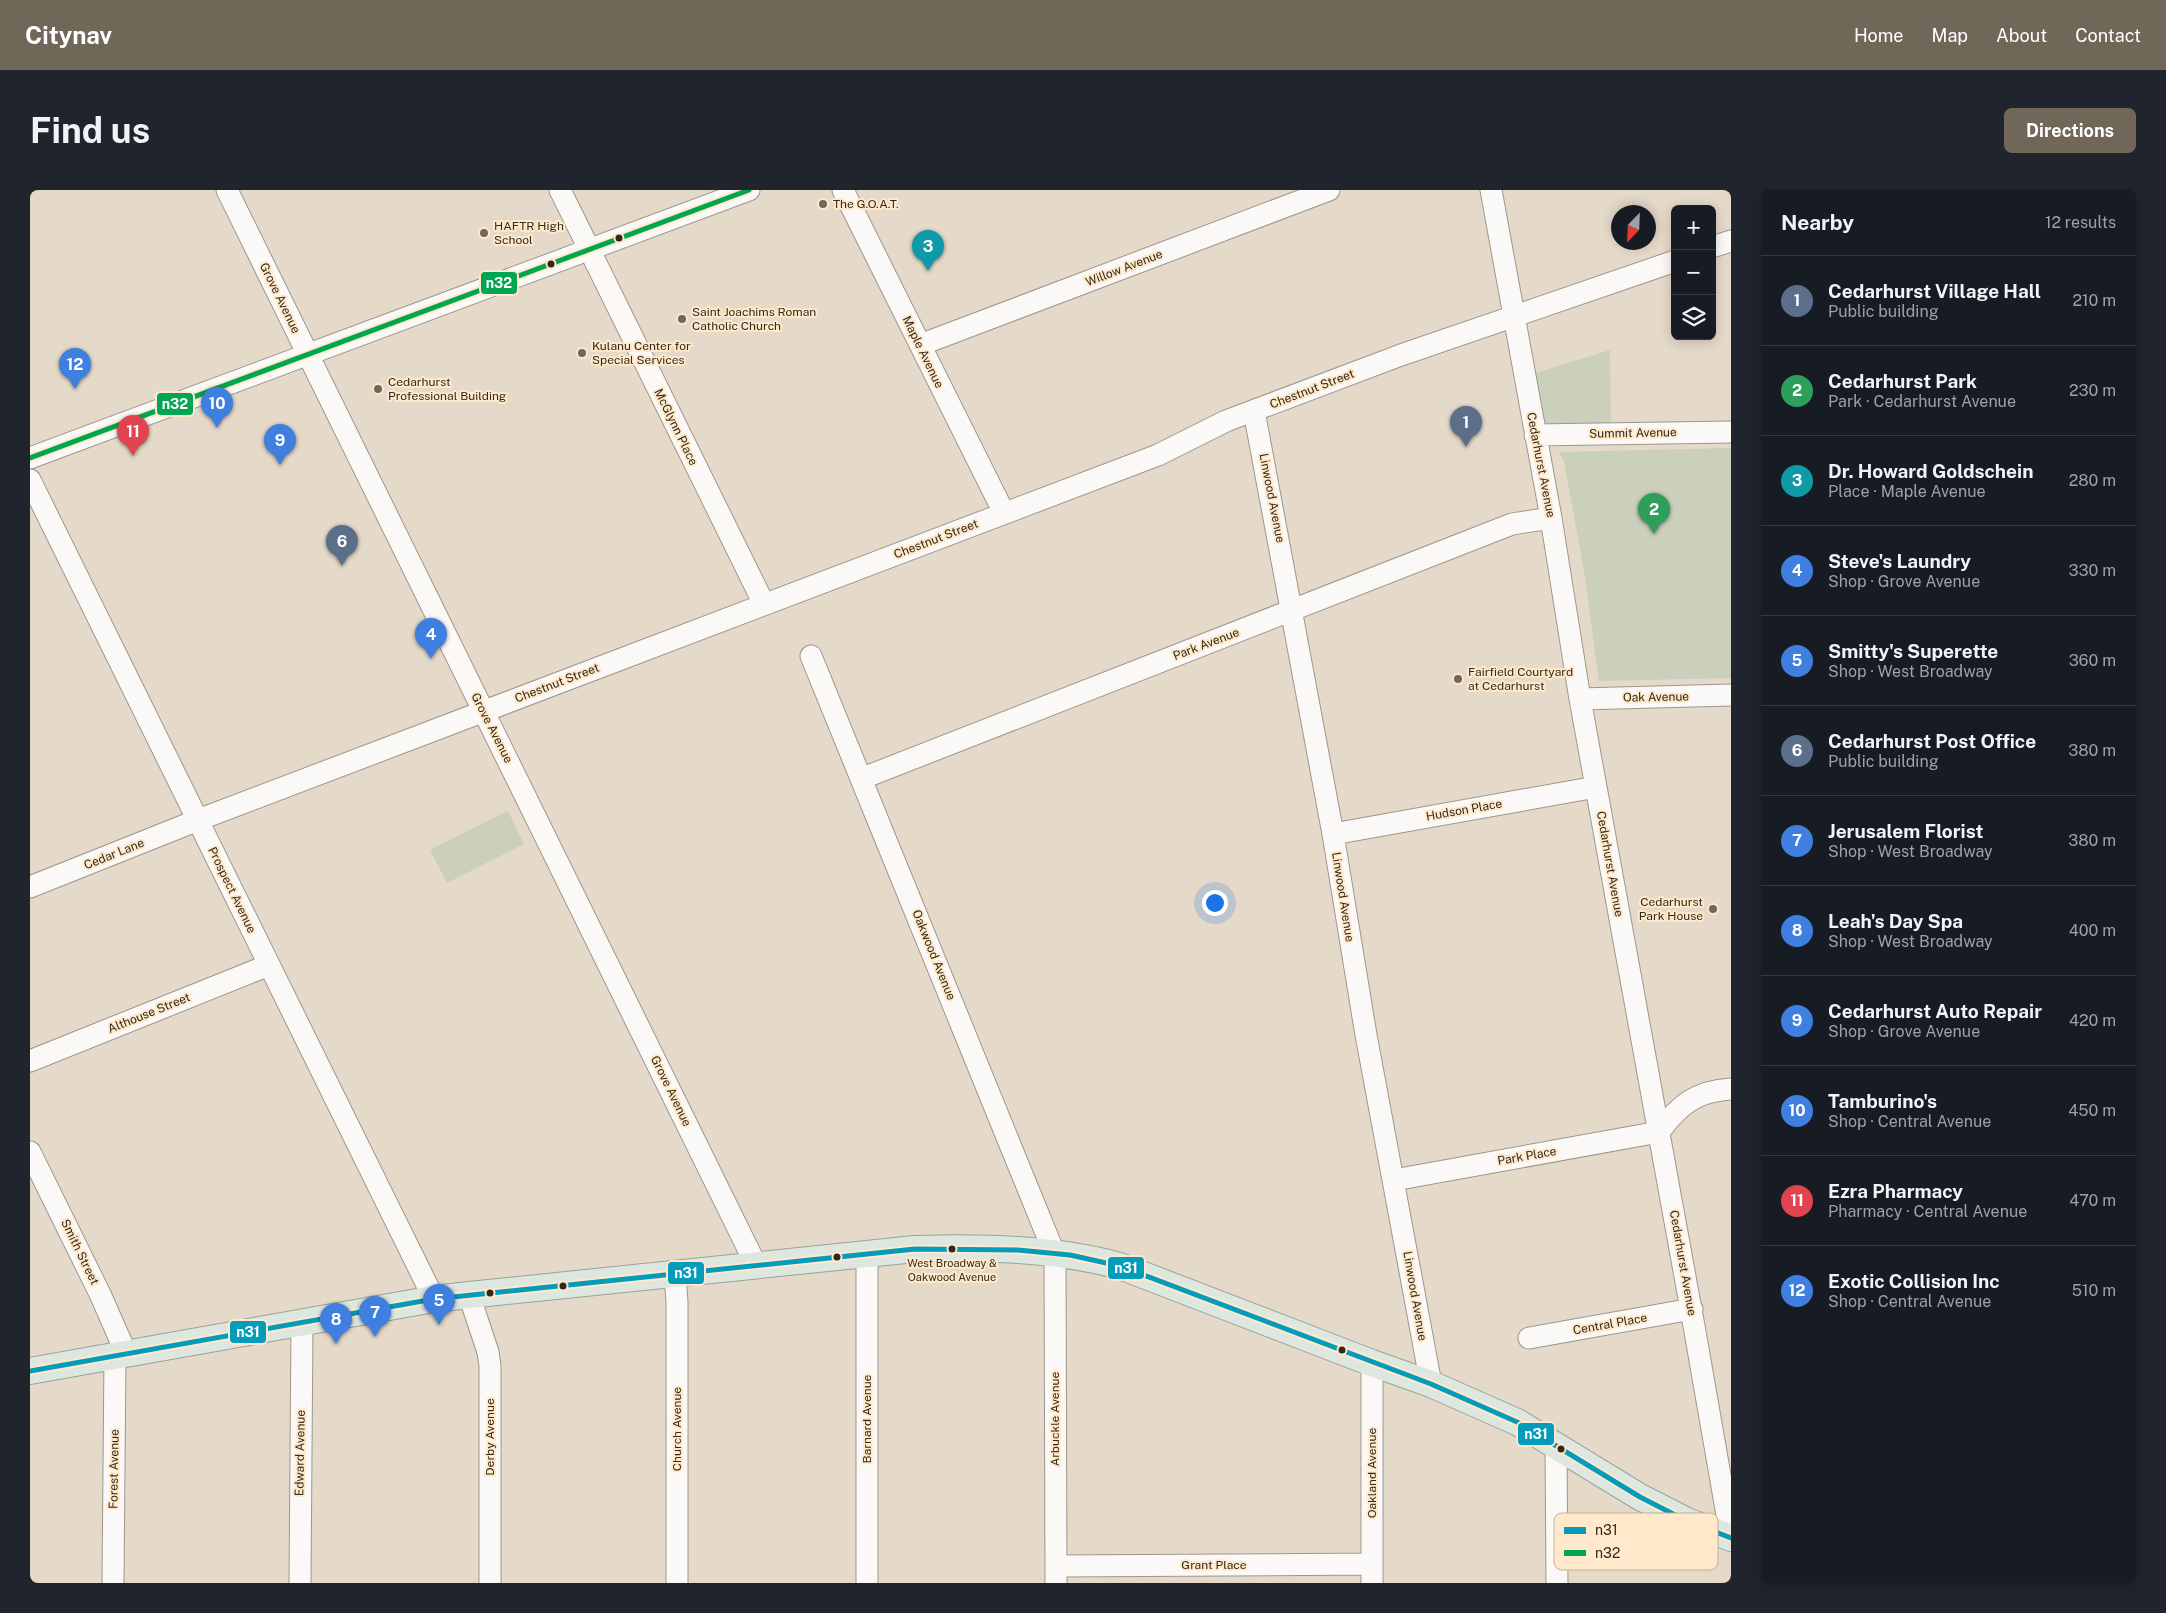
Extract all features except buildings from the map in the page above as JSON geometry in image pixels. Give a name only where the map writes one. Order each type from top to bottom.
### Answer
[{"type":"main road","points":[[30,1371],[434,1299],[915,1249],[969,1248],[1014,1250],[1096,1260],[1120,1266],[1431,1384],[1517,1422],[1640,1497],[1671,1513]]},
{"type":"main road","points":[[1718,1533],[1731,1538]]},
{"type":"street","name":"Grove Avenue","points":[[227,190],[757,1266]]},
{"type":"street","name":"McGlynn Place","points":[[560,190],[764,604]]},
{"type":"street","points":[[30,458],[749,190]]},
{"type":"street","name":"Maple Avenue","points":[[843,190],[1004,513]]},
{"type":"street","name":"Willow Avenue","points":[[920,346],[1329,190]]},
{"type":"street","name":"Cedarhurst Avenue","points":[[1491,190],[1551,518],[1580,698],[1692,1310],[1731,1538]]},
{"type":"street","points":[[1716,246],[1731,241]]},
{"type":"street","name":"Chestnut Street","points":[[198,820],[1158,454],[1226,421],[1254,410],[1401,355],[1671,262]]},
{"type":"street","name":"Linwood Avenue","points":[[1254,410],[1293,610],[1366,1034],[1431,1384]]},
{"type":"street","name":"Summit Avenue","points":[[1535,435],[1731,432]]},
{"type":"street","name":"Prospect Avenue","points":[[30,480],[434,1299]]},
{"type":"street","name":"Park Avenue","points":[[863,778],[1512,524],[1551,518]]},
{"type":"street","name":"Oakwood Avenue","points":[[811,656],[863,778],[1055,1255]]},
{"type":"street","name":"Oak Avenue","points":[[1580,698],[1731,695]]},
{"type":"street","name":"Hudson Place","points":[[1333,834],[1596,787]]},
{"type":"street","name":"Cedar Lane","points":[[30,887],[198,820]]},
{"type":"street","name":"Althouse Street","points":[[30,1061],[269,965]]},
{"type":"street","points":[[1659,1132],[1673,1113],[1696,1096],[1731,1089]]},
{"type":"street","name":"Park Place","points":[[1394,1180],[1659,1132]]},
{"type":"street","name":"Smith Street","points":[[30,1152],[100,1294],[121,1354]]},
{"type":"street","name":"Barnard Avenue","points":[[867,1255],[867,1583]]},
{"type":"street","name":"Arbuckle Avenue","points":[[1055,1255],[1056,1575]]},
{"type":"street","name":"Church Avenue","points":[[675,1275],[677,1302],[677,1583]]},
{"type":"street","name":"Derby Avenue","points":[[469,1295],[488,1352],[490,1366],[490,1583]]},
{"type":"street","name":"Central Place","points":[[1529,1338],[1692,1310]]},
{"type":"street","name":"Edward Avenue","points":[[300,1583],[302,1324]]},
{"type":"street","name":"Forest Avenue","points":[[113,1583],[121,1354]]},
{"type":"street","name":"Oakland Avenue","points":[[1372,1363],[1372,1574]]},
{"type":"street","points":[[1556,1446],[1556,1513]]},
{"type":"street","points":[[1557,1570],[1557,1583]]},
{"type":"street","name":"Grant Place","points":[[1056,1575],[1372,1574]]},
{"type":"green space","points":[[1610,350],[1611,432],[1538,436],[1526,376]]},
{"type":"green space","points":[[1731,448],[1731,678],[1599,681],[1584,571],[1564,461],[1559,452]]},
{"type":"green space","points":[[508,811],[524,844],[447,883],[430,850]]},
{"type":"transit line","name":"n32","points":[[30,458],[749,190]]},
{"type":"transit line","name":"n31","points":[[30,1371],[434,1299],[915,1249],[1018,1250],[1070,1255],[1120,1266],[1431,1384],[1517,1422],[1640,1497],[1671,1513]]},
{"type":"transit line","name":"n31","points":[[1718,1533],[1731,1538]]},
{"type":"place","name":"The G.O.A.T.","points":[[823,204]]},
{"type":"place","name":"HAFTR High School","points":[[484,233]]},
{"type":"place","name":"Dr. Howard Goldschein","points":[[928,271]]},
{"type":"place","name":"Saint Joachims Roman Catholic Church","points":[[682,319]]},
{"type":"place","name":"Kulanu Center for Special Services","points":[[582,353]]},
{"type":"place","name":"Exotic Collision Inc","points":[[75,389]]},
{"type":"place","name":"Cedarhurst Professional Building","points":[[378,389]]},
{"type":"place","name":"Tamburino's","points":[[217,428]]},
{"type":"place","name":"Cedarhurst Village Hall","points":[[1466,447]]},
{"type":"place","name":"Ezra Pharmacy","points":[[133,456]]},
{"type":"place","name":"Cedarhurst Auto Repair","points":[[280,465]]},
{"type":"place","name":"Cedarhurst Park","points":[[1654,534]]},
{"type":"place","name":"Cedarhurst Post Office","points":[[342,566]]},
{"type":"place","name":"Steve's Laundry","points":[[431,659]]},
{"type":"place","name":"Fairfield Courtyard at Cedarhurst","points":[[1458,679]]},
{"type":"place","name":"Cedarhurst Park House","points":[[1713,909]]},
{"type":"place","name":"West Broadway & Oakwood Avenue","points":[[952,1249]]},
{"type":"place","name":"Smitty's Superette","points":[[439,1325]]},
{"type":"place","name":"Jerusalem Florist","points":[[375,1337]]},
{"type":"place","name":"Leah's Day Spa","points":[[336,1344]]}]
